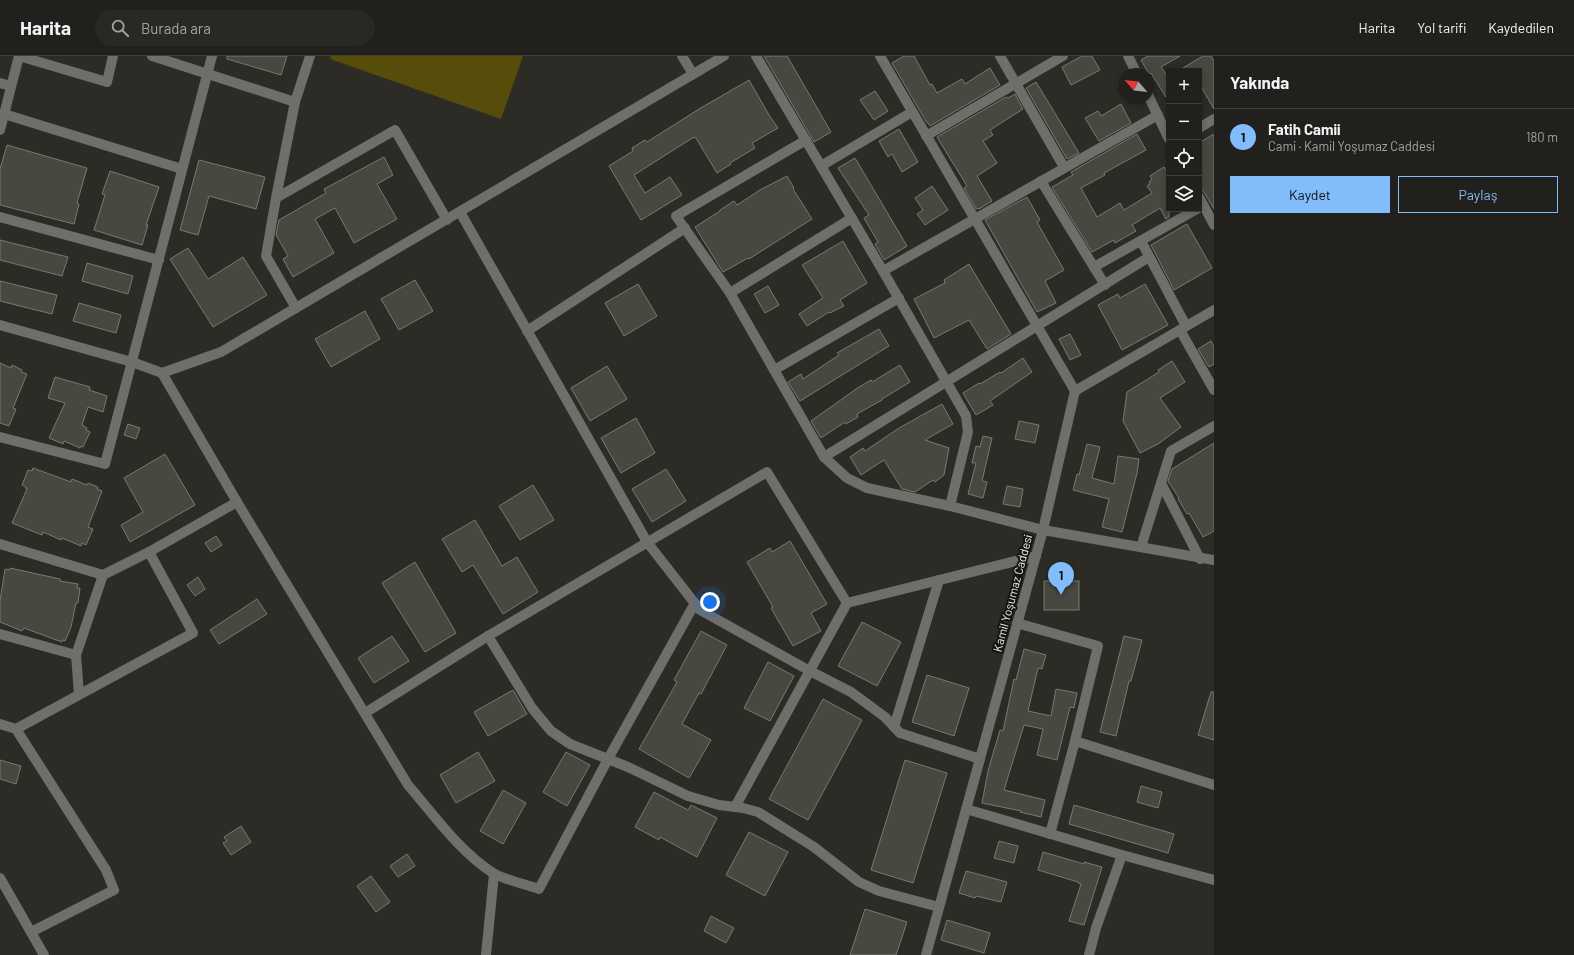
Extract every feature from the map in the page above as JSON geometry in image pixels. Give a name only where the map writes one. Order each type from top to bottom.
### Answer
[{"type":"street","points":[[0,130],[19,56],[107,82],[113,56]]},
{"type":"street","points":[[152,56],[295,102]]},
{"type":"street","points":[[0,437],[105,464],[212,56]]},
{"type":"street","points":[[296,308],[266,256],[295,102],[310,56]]},
{"type":"street","points":[[682,56],[693,74]]},
{"type":"street","points":[[162,373],[221,352],[724,56]]},
{"type":"street","points":[[756,56],[899,298],[966,416],[968,432],[950,506]]},
{"type":"street","points":[[880,56],[1075,391],[1214,310]]},
{"type":"street","points":[[1000,56],[1064,168]]},
{"type":"street","points":[[926,136],[1063,56]]},
{"type":"street","points":[[1128,56],[1134,68]]},
{"type":"street","points":[[0,83],[12,86]]},
{"type":"street","points":[[1152,104],[1166,132]]},
{"type":"street","points":[[821,166],[912,112]]},
{"type":"street","points":[[4,114],[182,169]]},
{"type":"street","points":[[883,271],[1158,115]]},
{"type":"street","points":[[1202,126],[1214,119]]},
{"type":"street","points":[[276,198],[396,130],[447,220]]},
{"type":"street","points":[[806,140],[676,216],[730,293],[824,457],[847,478],[867,488],[950,506],[1043,530],[1200,559],[1214,560]]},
{"type":"street","points":[[1041,181],[1105,284]]},
{"type":"street","points":[[1202,208],[1214,225]]},
{"type":"street","points":[[460,212],[647,542],[700,610],[851,692],[885,717],[900,733],[980,759]]},
{"type":"street","points":[[1094,267],[1188,212]]},
{"type":"street","points":[[0,217],[159,260]]},
{"type":"street","points":[[730,293],[852,218]]},
{"type":"street","points":[[527,330],[685,228]]},
{"type":"street","points":[[1140,241],[1214,390]]},
{"type":"street","points":[[824,457],[1149,257]]},
{"type":"street","points":[[774,370],[899,298]]},
{"type":"street","points":[[0,325],[132,362],[162,373],[237,502],[408,785],[440,823],[466,850],[494,874],[539,889],[608,759],[695,603]]},
{"type":"street","name":"Kamil Yoşumaz Caddesi","points":[[926,955],[1043,530],[1075,391]]},
{"type":"street","points":[[1141,547],[1170,451],[1214,426]]},
{"type":"street","points":[[364,713],[488,636],[767,472],[848,602]]},
{"type":"street","points":[[1161,483],[1200,559]]},
{"type":"street","points":[[0,544],[103,575],[148,552],[237,502]]},
{"type":"street","points":[[16,729],[193,633],[148,552]]},
{"type":"street","points":[[735,807],[848,602],[1036,556]]},
{"type":"street","points":[[79,694],[76,655],[103,575]]},
{"type":"street","points":[[894,727],[939,580]]},
{"type":"street","points":[[1017,623],[1098,646],[1075,741],[1050,834]]},
{"type":"street","points":[[0,634],[76,655]]},
{"type":"street","points":[[488,636],[532,708],[551,731],[570,744],[628,767],[688,796],[719,805],[758,812],[814,847],[858,882],[879,891],[939,907]]},
{"type":"street","points":[[0,724],[16,729],[106,870],[114,890],[32,932]]},
{"type":"street","points":[[1075,741],[1214,785]]},
{"type":"street","points":[[966,809],[1122,856],[1214,880]]},
{"type":"street","points":[[1089,955],[1096,928],[1122,856]]},
{"type":"street","points":[[486,955],[494,874]]},
{"type":"street","points":[[0,878],[44,955]]},
{"type":"shaded area","points":[[331,56],[523,56],[501,119],[330,59]]},
{"type":"building","points":[[227,56],[287,56],[281,75],[227,59]]},
{"type":"building","points":[[764,56],[787,56],[831,132],[814,142]]},
{"type":"building","points":[[904,56],[914,56],[930,85],[932,84],[937,93],[962,79],[965,84],[990,68],[1000,85],[930,126],[892,63]]},
{"type":"building","points":[[1082,56],[1092,56],[1100,70],[1071,85],[1062,67]]},
{"type":"building","points":[[1148,56],[1180,56],[1161,67],[1166,74],[1166,97],[1154,78],[1154,68],[1146,68],[1141,60]]},
{"type":"building","points":[[1203,56],[1211,56],[1214,61],[1214,109],[1202,88],[1202,68],[1183,68]]},
{"type":"building","points":[[749,80],[778,128],[752,143],[755,148],[730,163],[731,164],[717,173],[694,137],[634,175],[645,193],[670,177],[682,195],[641,220],[609,166],[633,151],[632,148],[645,140],[647,142]]},
{"type":"building","points":[[1036,82],[1079,153],[1067,159],[1026,88]]},
{"type":"building","points":[[875,91],[888,111],[874,120],[860,100]]},
{"type":"building","points":[[1015,94],[1023,109],[990,130],[993,135],[983,141],[997,163],[977,176],[992,201],[979,209],[976,209],[964,188],[967,186],[937,137],[1006,97],[1008,98]]},
{"type":"building","points":[[1121,104],[1131,123],[1099,141],[1085,118],[1098,111],[1101,116]]},
{"type":"building","points":[[899,129],[918,162],[902,172],[892,154],[888,157],[879,141]]},
{"type":"building","points":[[1137,134],[1146,150],[1104,173],[1105,175],[1081,188],[1097,217],[1120,203],[1124,210],[1152,193],[1147,186],[1150,184],[1149,182],[1152,179],[1150,176],[1164,167],[1166,170],[1166,212],[1169,212],[1169,217],[1166,219],[1160,208],[1132,225],[1136,231],[1115,243],[1114,240],[1092,252],[1052,187],[1073,175],[1071,172]]},
{"type":"building","points":[[1214,134],[1214,209],[1202,189],[1202,141]]},
{"type":"building","points":[[7,145],[87,168],[77,203],[79,204],[74,224],[0,205],[0,169]]},
{"type":"building","points":[[384,157],[393,175],[377,184],[397,219],[354,243],[335,208],[315,219],[334,253],[293,277],[283,259],[288,256],[276,235],[279,220],[326,193],[324,189]]},
{"type":"building","points":[[855,158],[907,246],[884,260],[875,244],[878,242],[864,218],[869,215],[838,168]]},
{"type":"building","points":[[199,160],[265,177],[256,209],[209,196],[198,235],[180,230]]},
{"type":"building","points":[[110,171],[159,187],[146,225],[148,225],[142,245],[94,230],[105,195],[102,194]]},
{"type":"building","points":[[787,176],[794,188],[793,189],[812,219],[749,259],[748,258],[723,272],[695,227],[734,201],[737,205],[760,190]]},
{"type":"building","points":[[932,186],[948,210],[925,225],[917,214],[923,210],[915,198]]},
{"type":"building","points":[[1027,197],[1040,220],[1037,222],[1064,270],[1045,281],[1056,303],[1037,312],[985,220]]},
{"type":"building","points":[[1187,224],[1212,268],[1174,290],[1151,245]]},
{"type":"building","points":[[0,240],[68,257],[62,276],[0,260]]},
{"type":"building","points":[[843,241],[867,283],[840,300],[844,306],[830,313],[829,312],[807,326],[799,314],[823,298],[802,265]]},
{"type":"building","points":[[188,248],[208,279],[243,257],[267,295],[213,327],[170,259]]},
{"type":"building","points":[[87,263],[133,276],[128,294],[82,281]]},
{"type":"building","points":[[969,264],[1011,334],[987,349],[969,320],[934,338],[914,299],[945,283],[944,280]]},
{"type":"building","points":[[415,280],[433,311],[399,330],[381,299]]},
{"type":"building","points":[[0,281],[57,295],[52,314],[0,301]]},
{"type":"building","points":[[638,284],[657,316],[624,336],[605,303]]},
{"type":"building","points":[[1145,284],[1168,325],[1122,350],[1098,305],[1118,294],[1120,298]]},
{"type":"building","points":[[768,286],[779,305],[765,313],[754,294]]},
{"type":"building","points":[[79,303],[121,315],[116,333],[73,321]]},
{"type":"building","points":[[365,311],[380,339],[331,367],[315,339]]},
{"type":"building","points":[[879,329],[889,346],[800,401],[788,382],[801,374],[803,379],[839,355],[837,353]]},
{"type":"building","points":[[1070,334],[1081,355],[1070,360],[1059,339]]},
{"type":"building","points":[[1211,341],[1214,347],[1214,364],[1209,367],[1198,349]]},
{"type":"building","points":[[1023,358],[1032,372],[990,401],[993,405],[976,415],[963,393],[979,383],[980,384],[1000,372],[1001,373]]},
{"type":"building","points":[[1172,361],[1185,382],[1160,398],[1181,427],[1158,444],[1140,453],[1123,421],[1127,392],[1159,372],[1158,370]]},
{"type":"building","points":[[0,363],[11,368],[12,365],[22,370],[21,372],[27,374],[13,408],[16,409],[9,426],[0,423]]},
{"type":"building","points":[[900,365],[910,382],[857,414],[858,417],[846,424],[845,422],[821,438],[811,421],[859,387],[871,380],[872,382]]},
{"type":"building","points":[[607,366],[627,399],[590,421],[571,388]]},
{"type":"building","points":[[55,377],[90,387],[89,390],[107,396],[103,412],[88,407],[82,425],[90,432],[83,447],[81,446],[80,448],[64,441],[63,444],[49,438],[65,403],[48,398]]},
{"type":"building","points":[[942,404],[953,424],[925,440],[949,448],[944,475],[935,482],[933,480],[915,492],[902,489],[884,460],[861,475],[850,457],[863,448],[865,451],[899,428]]},
{"type":"building","points":[[636,418],[655,453],[621,473],[601,438]]},
{"type":"building","points":[[1019,421],[1039,425],[1035,443],[1015,439]]},
{"type":"building","points":[[128,424],[140,428],[136,439],[124,435]]},
{"type":"building","points":[[983,436],[992,438],[982,481],[987,482],[983,498],[968,494],[976,463],[972,463],[976,446],[980,447]]},
{"type":"building","points":[[1214,443],[1214,531],[1203,537],[1189,513],[1187,514],[1168,481],[1172,469]]},
{"type":"building","points":[[1087,444],[1100,447],[1092,478],[1114,484],[1118,456],[1139,459],[1137,473],[1122,532],[1102,527],[1109,499],[1073,490],[1077,474],[1079,475]]},
{"type":"building","points":[[165,454],[195,505],[130,542],[121,525],[143,512],[124,478]]},
{"type":"building","points":[[33,468],[71,482],[72,479],[87,485],[88,483],[98,487],[97,489],[102,491],[88,527],[93,529],[86,545],[82,543],[81,546],[62,538],[61,540],[43,532],[42,535],[12,523],[27,489],[22,485],[28,470],[32,471]]},
{"type":"building","points":[[666,469],[686,501],[652,522],[632,489]]},
{"type":"building","points":[[533,485],[554,520],[520,540],[499,506]]},
{"type":"building","points":[[1007,486],[1023,489],[1020,507],[1003,504]]},
{"type":"building","points":[[475,520],[502,566],[517,557],[538,592],[503,614],[473,565],[462,572],[442,539]]},
{"type":"building","points":[[216,536],[222,545],[211,552],[205,543]]},
{"type":"building","points":[[790,541],[827,604],[811,613],[821,631],[793,646],[747,562],[770,548],[772,552]]},
{"type":"building","points":[[415,562],[456,633],[425,652],[382,583]]},
{"type":"building","points":[[10,568],[60,579],[60,581],[78,584],[77,588],[80,588],[78,603],[76,603],[71,627],[65,641],[63,640],[62,642],[24,628],[22,631],[0,622],[0,601],[5,569],[10,570]]},
{"type":"building","points":[[198,577],[205,589],[195,596],[187,585]]},
{"type":"building","points":[[1044,581],[1079,581],[1079,610],[1044,610]]},
{"type":"building","points":[[257,599],[267,614],[219,644],[210,630]]},
{"type":"building","points":[[862,622],[901,642],[877,686],[838,666]]},
{"type":"building","points":[[701,631],[727,645],[701,694],[699,693],[682,724],[711,740],[689,778],[639,749],[677,682],[674,680]]},
{"type":"building","points":[[392,636],[409,661],[374,683],[358,658]]},
{"type":"building","points":[[1124,636],[1142,640],[1131,681],[1129,681],[1116,736],[1100,732]]},
{"type":"building","points":[[1024,649],[1046,655],[1042,669],[1038,668],[1028,711],[1051,716],[1056,689],[1077,693],[1074,708],[1070,707],[1057,760],[1037,755],[1043,729],[1024,725],[1004,790],[1045,800],[1041,817],[1020,812],[1021,811],[982,803],[988,771],[1000,730],[1003,731],[1014,679],[1016,680]]},
{"type":"building","points":[[768,662],[794,676],[770,721],[744,708]]},
{"type":"building","points":[[927,675],[969,688],[954,736],[912,722]]},
{"type":"building","points":[[513,690],[527,714],[488,736],[474,712]]},
{"type":"building","points":[[1211,692],[1214,692],[1214,740],[1198,735]]},
{"type":"building","points":[[823,699],[862,720],[808,820],[769,799]]},
{"type":"building","points":[[478,752],[495,781],[456,803],[440,775]]},
{"type":"building","points":[[566,752],[590,765],[567,806],[543,792]]},
{"type":"building","points":[[0,760],[21,766],[16,784],[0,779]]},
{"type":"building","points":[[905,760],[947,773],[913,883],[871,870]]},
{"type":"building","points":[[1141,786],[1162,792],[1158,808],[1137,802]]},
{"type":"building","points":[[503,790],[526,803],[503,844],[480,831]]},
{"type":"building","points":[[654,792],[688,810],[691,805],[717,818],[697,857],[660,837],[659,840],[635,827]]},
{"type":"building","points":[[1074,805],[1174,834],[1168,853],[1069,824]]},
{"type":"building","points":[[241,826],[251,842],[231,855],[223,843],[227,841],[224,837]]},
{"type":"building","points":[[749,832],[788,852],[765,896],[726,875]]},
{"type":"building","points":[[999,841],[1018,846],[1014,863],[994,858]]},
{"type":"building","points":[[1043,852],[1084,864],[1084,862],[1102,867],[1084,925],[1069,921],[1081,884],[1038,870]]},
{"type":"building","points":[[407,854],[415,866],[398,877],[390,866]]},
{"type":"building","points":[[966,871],[1007,882],[1001,902],[976,896],[975,898],[959,893]]},
{"type":"building","points":[[371,876],[390,902],[376,912],[357,886]]},
{"type":"building","points":[[865,909],[907,922],[896,955],[850,955]]},
{"type":"building","points":[[711,916],[734,928],[726,943],[704,931]]},
{"type":"building","points":[[947,920],[990,933],[984,953],[941,940]]},
{"type":"place","name":"Fatih Camii","points":[[1061,595]]}]
